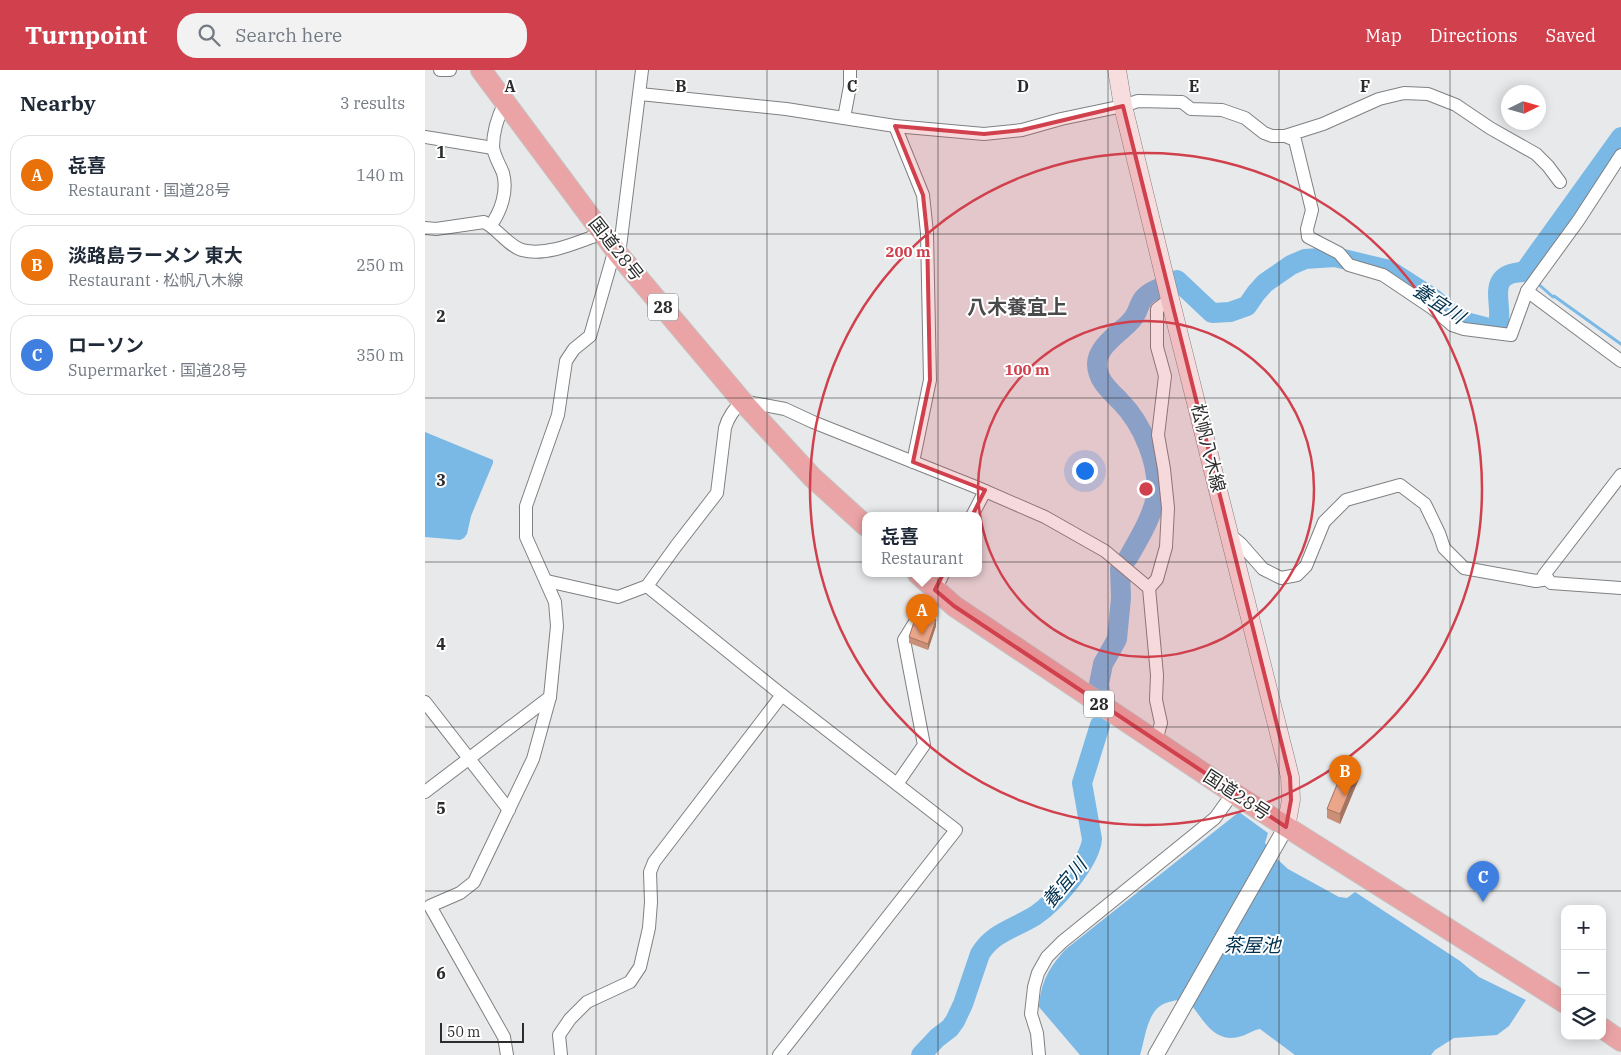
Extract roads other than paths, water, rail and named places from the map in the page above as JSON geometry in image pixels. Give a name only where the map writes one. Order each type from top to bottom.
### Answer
[{"type":"highway","name":"国道28号","points":[[481,70],[612,246],[742,401],[812,478],[862,522]]},
{"type":"highway","name":"国道28号","points":[[926,577],[939,582],[954,606],[1233,793],[1561,1000]]},
{"type":"highway","points":[[1606,1031],[1621,1041]]},
{"type":"main road","name":"松帆八木線","points":[[1117,70],[1123,106],[1170,299],[1290,777],[1291,800],[1286,827]]},
{"type":"street","points":[[440,70],[450,70]]},
{"type":"street","points":[[507,1055],[504,1037],[430,906],[460,893],[474,882],[533,759],[550,698],[557,626],[555,602],[526,537],[527,506],[558,415],[566,361],[574,349],[590,336],[612,246],[640,94],[642,70]]},
{"type":"street","points":[[844,118],[850,86],[850,70]]},
{"type":"street","points":[[640,94],[786,109],[895,126],[984,134],[1022,130],[1139,101],[1182,102],[1191,109],[1223,110],[1245,118],[1264,133],[1272,136],[1285,136],[1323,124],[1379,99],[1404,93],[1428,94],[1456,105],[1490,128],[1536,154],[1560,182]]},
{"type":"street","points":[[491,225],[497,218],[505,193],[503,175],[493,148],[497,117],[505,102]]},
{"type":"street","points":[[895,126],[923,195],[927,233],[930,380],[913,462]]},
{"type":"street","points":[[1285,136],[1295,140],[1312,210],[1307,229],[1308,237],[1339,253],[1349,265],[1383,275],[1432,308],[1452,325],[1464,329],[1511,335],[1528,289],[1578,221],[1621,155]]},
{"type":"street","points":[[425,137],[493,148]]},
{"type":"street","points":[[425,228],[436,229],[484,222],[491,225],[500,235],[522,250],[540,251],[567,246],[612,246]]},
{"type":"street","points":[[1528,289],[1621,361]]},
{"type":"street","points":[[1149,588],[1157,579],[1165,547],[1168,508],[1158,435],[1165,376],[1157,347],[1157,309],[1170,299]]},
{"type":"street","points":[[547,581],[618,597],[647,586],[717,493],[722,442],[727,420],[742,401],[785,408],[813,422],[1045,517],[1105,551],[1149,588],[1157,675],[1156,700],[1161,723],[1156,741]]},
{"type":"street","points":[[1621,475],[1544,575],[1551,583],[1621,588]]},
{"type":"street","points":[[1230,535],[1241,544],[1263,569],[1281,578],[1297,575],[1306,566],[1324,522],[1346,500],[1400,485],[1425,504],[1444,548],[1464,568],[1536,581],[1548,579]]},
{"type":"street","points":[[974,512],[985,491]]},
{"type":"street","points":[[897,784],[924,745],[904,640],[939,582]]},
{"type":"street","points":[[647,586],[782,696],[956,830],[779,1055]]},
{"type":"street","points":[[561,1055],[559,1034],[570,1020],[587,1002],[630,982],[640,967],[649,928],[651,902],[650,872],[654,862],[782,696]]},
{"type":"street","points":[[425,792],[550,698]]},
{"type":"street","points":[[425,702],[509,810]]},
{"type":"street","points":[[1039,1055],[1037,1033],[1031,1014],[1034,987],[1047,957],[1062,942],[1215,818],[1233,793]]},
{"type":"street","points":[[1156,1055],[1286,827]]},
{"type":"water","points":[[425,432],[493,460],[471,516],[467,534],[460,540],[425,537]]},
{"type":"water","name":"茶屋池","points":[[1239,812],[1268,833],[1265,843],[1275,857],[1288,869],[1339,897],[1347,898],[1355,892],[1460,961],[1479,977],[1526,1000],[1509,1026],[1497,1035],[1454,1038],[1435,1050],[1431,1055],[1295,1055],[1260,1029],[1232,1038],[1217,1034],[1205,1023],[1189,1002],[1179,1000],[1162,1005],[1156,1010],[1149,1023],[1140,1055],[1080,1055],[1039,1007],[1044,982],[1055,962],[1066,949]]},
{"type":"waterway","name":"養宜川","points":[[1176,281],[1212,313],[1230,312],[1247,306],[1265,283],[1291,265],[1305,259],[1335,257],[1389,270],[1434,299],[1458,320],[1496,330],[1499,322],[1499,286],[1503,279],[1511,274],[1524,272],[1621,137]]},
{"type":"waterway","points":[[1524,272],[1531,278]]},
{"type":"waterway","points":[[1536,282],[1553,297],[1621,344]]},
{"type":"waterway","name":"養宜川","points":[[1128,558],[1152,512],[1157,484],[1155,471],[1148,445],[1142,432],[1128,410],[1102,380],[1097,364],[1104,346],[1134,318],[1145,297],[1157,289]]},
{"type":"waterway","name":"養宜川","points":[[1100,692],[1099,684],[1103,664],[1117,639],[1121,598],[1120,569]]},
{"type":"waterway","name":"養宜川","points":[[921,1055],[955,1021],[963,1004],[980,954],[985,947],[998,935],[1028,920],[1044,909],[1062,891],[1085,859],[1092,839],[1082,783],[1100,725]]},
{"type":"place","name":"㐂喜","points":[[922,635]]},
{"type":"place","name":"淡路島ラーメン 東大","points":[[1345,796]]},
{"type":"place","name":"ローソン","points":[[1483,902]]},
{"type":"district","name":"八木養宜上","points":[[1017,307]]}]
